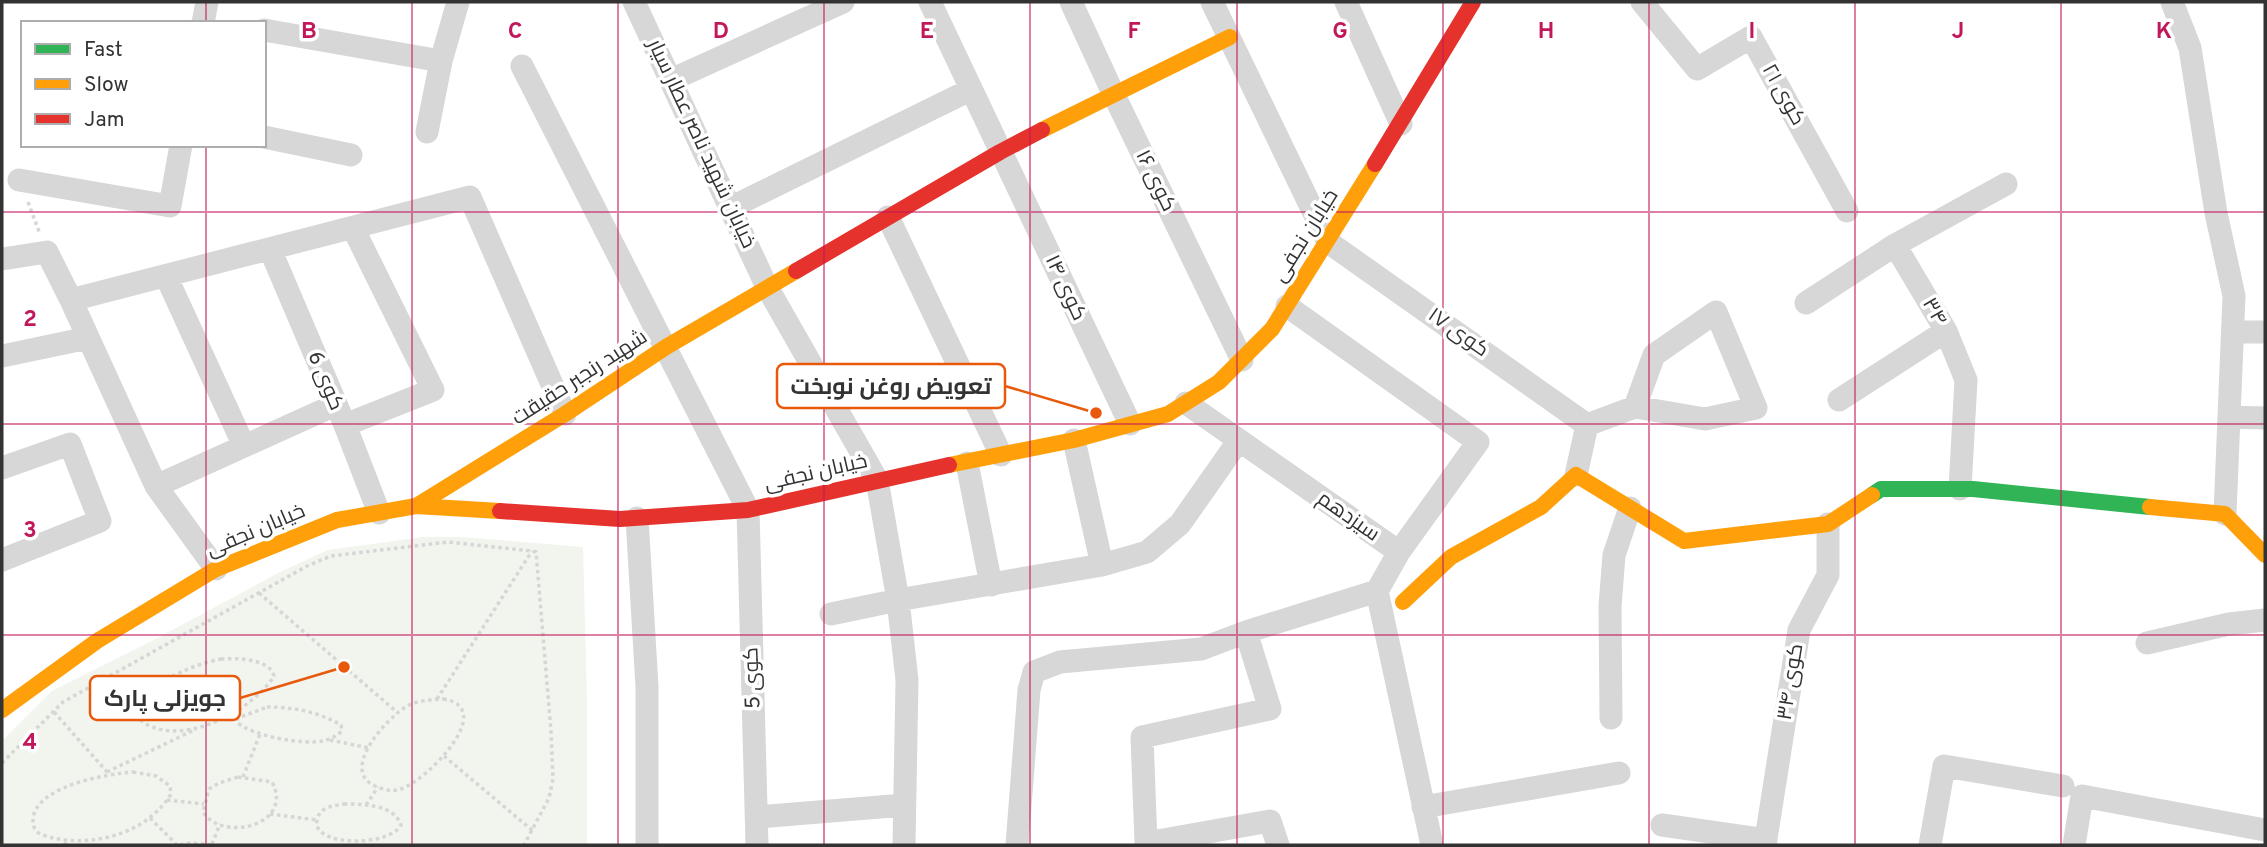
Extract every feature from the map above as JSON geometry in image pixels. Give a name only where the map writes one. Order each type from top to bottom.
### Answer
[{"type":"street","points":[[427,132],[441,61],[458,2]]},
{"type":"street","name":"خیابان شهید ناصر عطار سیار","points":[[634,2],[768,287],[877,480],[898,600],[907,680],[904,845]]},
{"type":"street","points":[[671,80],[843,2]]},
{"type":"street","name":"کوی ۱۴","points":[[930,2],[1130,424]]},
{"type":"street","name":"کوی ۱۶","points":[[1071,2],[1242,360]]},
{"type":"street","points":[[1212,2],[1328,242]]},
{"type":"street","points":[[1346,2],[1401,124]]},
{"type":"street","name":"کوی ۲۱","points":[[1642,2],[1697,69],[1751,37],[1847,211]]},
{"type":"street","points":[[2172,2],[2190,48],[2216,213],[2234,296],[2225,513]]},
{"type":"street","name":"خیابان نجفی","points":[[2,710],[97,642],[216,569],[337,520],[416,506],[637,518],[748,510],[877,480],[1074,440],[1168,414],[1219,382],[1272,329],[1401,124],[1472,3]]},
{"type":"street","points":[[266,30],[441,61]]},
{"type":"street","name":"شهید رنجبر حقیقت","points":[[416,506],[565,414],[666,347],[1000,152],[1113,93],[1230,37]]},
{"type":"street","points":[[522,66],[748,510]]},
{"type":"street","points":[[730,208],[971,90]]},
{"type":"street","points":[[266,137],[351,155]]},
{"type":"street","points":[[19,180],[170,206],[181,147]]},
{"type":"street","points":[[1806,303],[1895,245],[2006,184]]},
{"type":"street","points":[[71,300],[470,197],[565,414]]},
{"type":"street","points":[[888,217],[1001,456]]},
{"type":"street","points":[[156,486],[244,446],[340,415],[433,390],[353,228]]},
{"type":"street","name":"کوی ۱۷","points":[[1328,242],[1587,425]]},
{"type":"street","name":"۳۴","points":[[1895,245],[1946,331],[1966,380],[1960,489]]},
{"type":"street","name":"کوی 6","points":[[270,249],[379,513]]},
{"type":"street","points":[[2,259],[47,253],[156,486],[216,569]]},
{"type":"street","points":[[166,276],[244,446]]},
{"type":"street","name":"سیزدهم","points":[[1186,403],[1399,552],[1478,442],[1287,306]]},
{"type":"street","points":[[1403,602],[1451,557],[1541,508],[1576,475],[1587,425],[1635,407],[1704,419],[1756,408],[1716,312],[1654,355],[1635,407]]},
{"type":"street","points":[[1839,400],[1946,331]]},
{"type":"street","points":[[2233,332],[2265,332]]},
{"type":"street","points":[[2,356],[88,338]]},
{"type":"street","points":[[2229,417],[2265,418]]},
{"type":"street","points":[[1074,440],[1102,565]]},
{"type":"street","points":[[831,614],[1102,565],[1147,552],[1180,524],[1239,440]]},
{"type":"street","points":[[2,468],[70,444],[100,521],[2,560]]},
{"type":"street","points":[[967,463],[991,585]]},
{"type":"street","points":[[1576,475],[1684,541],[1828,524],[1881,489],[1960,489],[2225,513],[2265,555]]},
{"type":"street","points":[[1611,718],[1610,606],[1614,555],[1630,508]]},
{"type":"street","name":"کوی 5","points":[[748,510],[757,845]]},
{"type":"street","points":[[637,518],[647,687],[648,845]]},
{"type":"street","name":"کوی ۳۴","points":[[1766,842],[1799,630],[1828,575],[1828,524]]},
{"type":"street","points":[[1399,552],[1377,591],[1432,845]]},
{"type":"street","points":[[1017,845],[1030,690],[1034,672],[1060,662],[1201,649],[1377,591]]},
{"type":"street","points":[[2147,643],[2265,620]]},
{"type":"street","points":[[1246,632],[1270,709],[1142,737],[1146,843],[1270,821],[1278,845]]},
{"type":"street","points":[[1930,845],[1944,766],[2265,830]]},
{"type":"street","points":[[1423,807],[1619,773]]},
{"type":"street","points":[[2073,791],[2074,845]]},
{"type":"street","points":[[757,817],[904,805]]},
{"type":"street","points":[[1662,825],[1766,842]]},
{"type":"path","points":[[19,180],[47,253]]},
{"type":"path","points":[[2,763],[63,702],[331,556],[448,542],[532,551],[536,552],[552,754],[550,798],[524,845]]},
{"type":"path","points":[[437,699],[532,551]]},
{"type":"path","points":[[259,593],[398,713]]},
{"type":"path","points":[[108,773],[133,772],[156,776],[170,786],[171,794],[150,818],[126,832],[103,839],[69,840],[42,835],[35,830],[32,822],[39,804],[46,797],[108,773],[226,717],[255,699],[274,676],[272,670],[243,659],[210,661],[151,689],[138,709],[138,718],[144,723],[166,730],[191,728],[211,722]]},
{"type":"path","points":[[437,699],[453,701],[461,707],[464,716],[462,727],[444,756],[411,786],[396,791],[378,788],[364,778],[361,770],[369,748],[379,732],[398,713],[414,703],[437,699]]},
{"type":"path","points":[[329,740],[342,731],[341,724],[320,715],[285,707],[267,707],[238,718],[237,722],[243,728],[260,734],[302,741],[329,740],[369,748]]},
{"type":"path","points":[[54,712],[108,773]]},
{"type":"path","points":[[243,777],[260,734]]},
{"type":"path","points":[[444,756],[533,831]]},
{"type":"path","points":[[243,777],[272,782],[277,797],[270,814],[253,826],[241,828],[220,824],[206,817],[203,812],[204,804],[209,789],[229,779],[243,777]]},
{"type":"path","points":[[366,805],[378,788]]},
{"type":"path","points":[[167,800],[204,804]]},
{"type":"path","points":[[344,804],[366,805],[390,812],[400,820],[398,830],[392,835],[354,843],[341,843],[319,832],[317,820],[323,810],[344,804]]},
{"type":"path","points":[[270,814],[317,820]]},
{"type":"path","points":[[150,818],[178,845],[211,845],[220,824]]},
{"type":"path","points":[[64,845],[69,840]]},
{"type":"shaded area","points":[[423,537],[463,537],[583,547],[587,845],[2,845],[2,741],[52,691],[282,571],[328,550]]},
{"type":"traffic: fast","points":[[1872,495],[1881,489],[1973,489],[2150,507]]},
{"type":"traffic: slow","points":[[1042,130],[1230,37]]},
{"type":"traffic: slow","points":[[949,465],[1074,440],[1168,414],[1219,382],[1272,329],[1375,164]]},
{"type":"traffic: slow","points":[[416,506],[565,414],[666,347],[796,271]]},
{"type":"traffic: slow","points":[[1403,602],[1451,557],[1541,507],[1576,475],[1684,541],[1828,524],[1872,495]]},
{"type":"traffic: slow","points":[[2,710],[97,641],[216,569],[337,520],[416,506],[500,511]]},
{"type":"traffic: slow","points":[[2150,507],[2225,514],[2265,555]]},
{"type":"traffic: jam","points":[[1375,164],[1473,2]]},
{"type":"traffic: jam","points":[[796,271],[1042,130]]},
{"type":"traffic: jam","points":[[500,511],[620,519],[748,510],[949,465]]},
{"type":"place","name":"تعویض روغن نوبخت","points":[[1096,413]]},
{"type":"place","name":"جویزلی پارک","points":[[344,667]]}]
